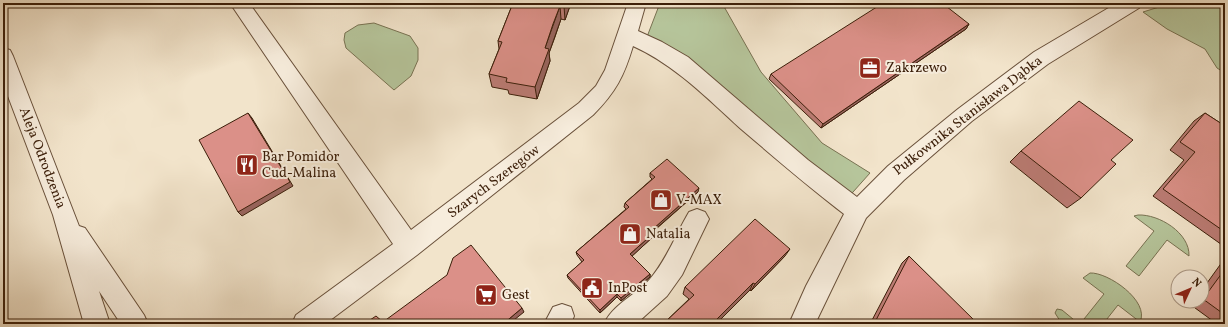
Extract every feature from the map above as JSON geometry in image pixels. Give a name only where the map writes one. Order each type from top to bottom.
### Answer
[{"type":"street","points":[[239,3],[409,247]]},
{"type":"street","name":"Szarych Szeregów","points":[[305,324],[409,247],[586,110],[603,92],[615,71],[628,35],[637,3]]},
{"type":"street","name":"Pułkownika Stanisława Dąbka","points":[[802,324],[815,294],[858,211],[896,173],[978,106],[1041,58],[1132,3]]},
{"type":"street","points":[[628,35],[655,47],[681,63],[800,167],[858,211]]},
{"type":"street","name":"Aleja Odrodzenia","points":[[3,56],[64,215],[97,324]]},
{"type":"street","name":"Aleja Odrodzenia","points":[[64,215],[135,324]]},
{"type":"street","points":[[617,324],[658,288],[674,267],[684,243],[697,219]]},
{"type":"green space","points":[[660,3],[722,3],[761,72],[822,143],[870,173],[845,201],[645,42]]},
{"type":"green space","points":[[1172,3],[1225,3],[1225,73],[1217,68],[1205,49],[1167,29],[1143,12]]},
{"type":"green space","points":[[374,23],[410,36],[418,48],[418,60],[411,76],[394,90],[346,48],[344,40],[345,33],[358,25]]},
{"type":"green space","points":[[1138,215],[1155,218],[1172,226],[1184,240],[1188,248],[1189,256],[1167,240],[1139,276],[1126,266],[1154,231],[1134,216]]},
{"type":"green space","points":[[1090,273],[1107,277],[1126,289],[1139,305],[1141,314],[1140,322],[1118,305],[1103,324],[1080,324],[1104,294],[1083,278]]},
{"type":"green space","points":[[1057,309],[1062,310],[1079,324],[1062,324],[1055,313]]},
{"type":"building","points":[[513,3],[565,3],[564,6],[560,6],[553,24],[545,48],[549,49],[535,87],[506,82],[507,78],[489,74],[502,42],[498,41]]},
{"type":"building","points":[[883,3],[942,3],[969,24],[823,124],[771,74]]},
{"type":"building","points":[[1079,101],[1133,140],[1111,160],[1116,164],[1081,198],[1021,151]]},
{"type":"building","name":"Bar Pomidor Cud-Malina","points":[[248,113],[290,182],[238,212],[199,140]]},
{"type":"building","points":[[1205,113],[1225,126],[1225,232],[1163,189],[1195,152],[1180,142]]},
{"type":"building","points":[[667,159],[699,188],[653,229],[656,231],[630,254],[650,274],[621,298],[617,294],[600,310],[567,275],[584,260],[576,252],[629,207],[625,203],[655,177],[650,173]]},
{"type":"building","points":[[755,219],[790,249],[712,324],[663,324],[694,295],[685,287]]},
{"type":"building","points":[[471,245],[522,308],[503,324],[364,324],[376,316],[383,322],[447,275],[453,258]]},
{"type":"building","points":[[909,256],[977,323],[976,324],[874,324]]},
{"type":"building","points":[[1225,269],[1225,315],[1210,304],[1210,289]]},
{"type":"waterway","points":[[1220,3],[1225,7]]},
{"type":"place","name":"Zakrzewo","points":[[870,68]]},
{"type":"place","name":"Bar Pomidor Cud-Malina","points":[[247,165]]},
{"type":"place","name":"V-MAX","points":[[661,200]]},
{"type":"place","name":"Natalia","points":[[630,234]]},
{"type":"place","name":"InPost","points":[[592,288]]},
{"type":"place","name":"Gest","points":[[486,295]]}]
